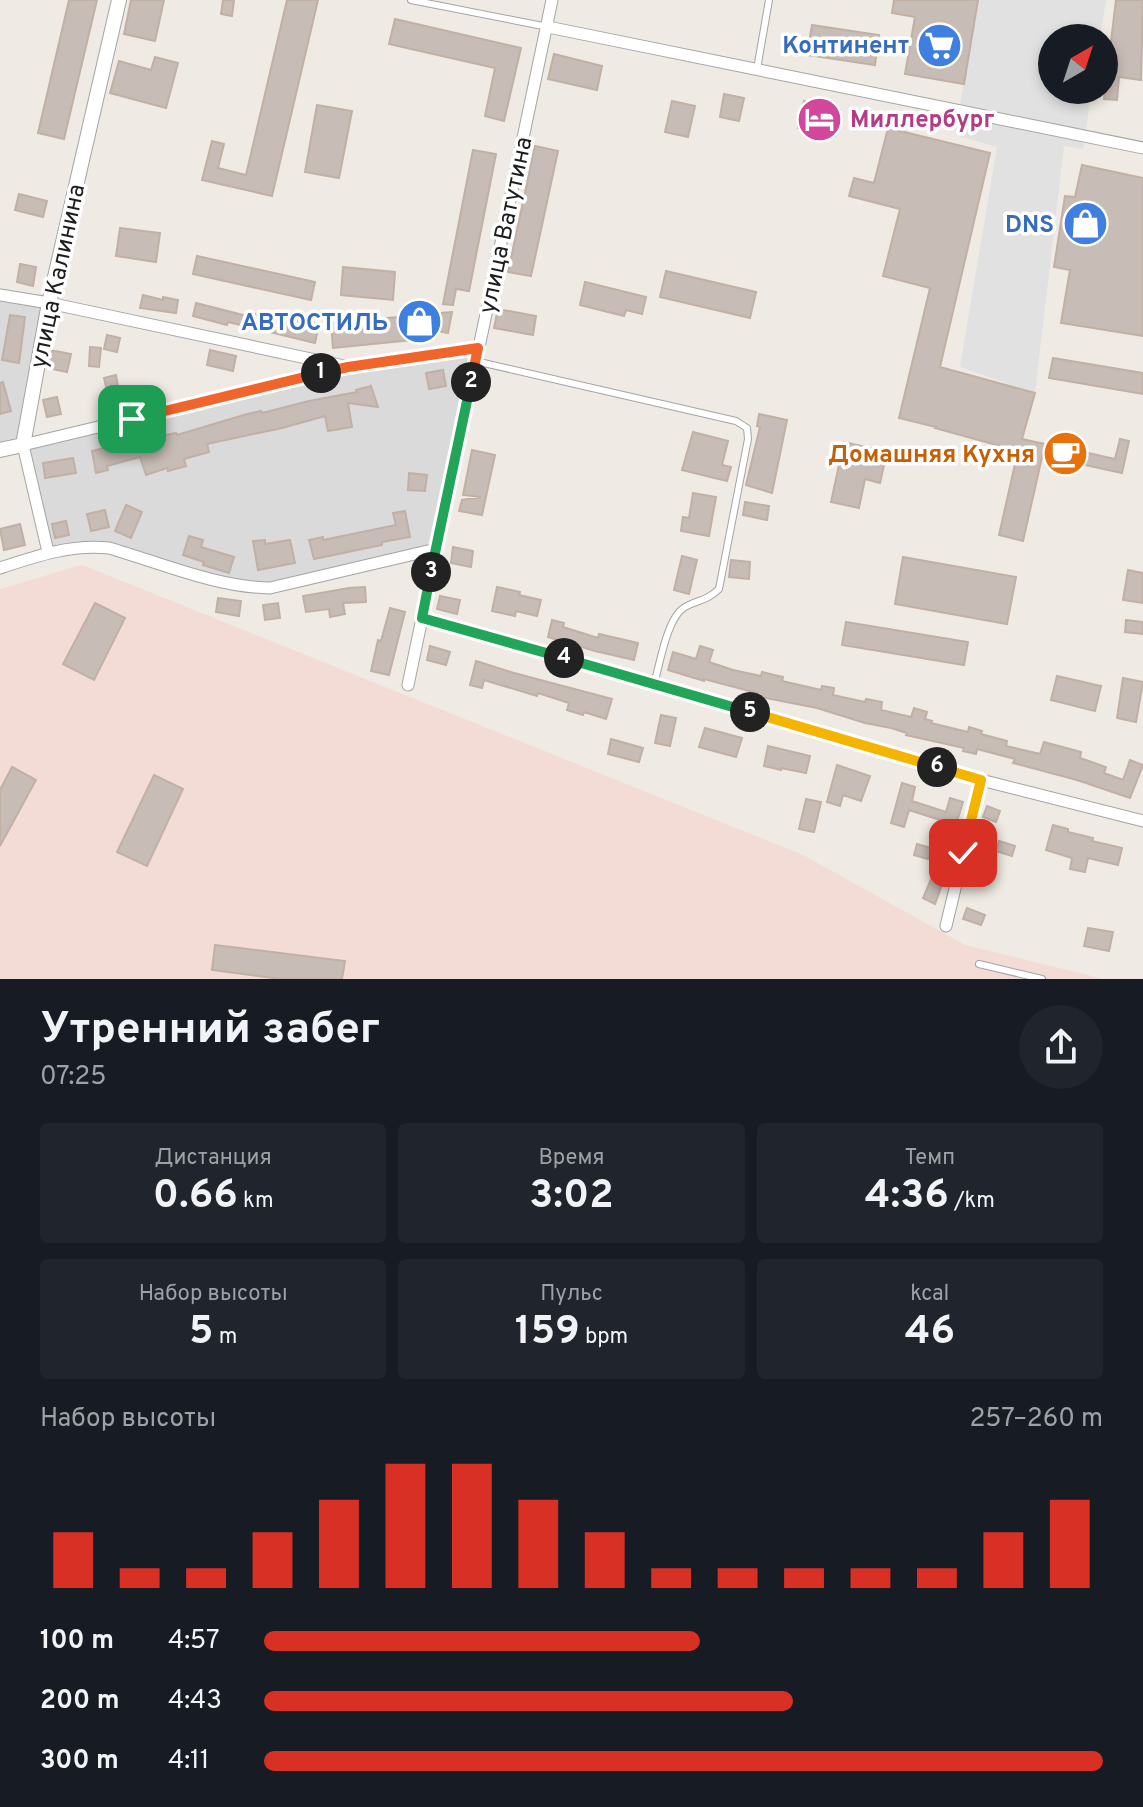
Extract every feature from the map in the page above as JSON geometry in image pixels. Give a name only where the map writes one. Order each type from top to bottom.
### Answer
[{"type":"street","name":"улица Калинина","points":[[48,552],[23,445],[49,303],[119,0]]},
{"type":"street","name":"улица Ватутина","points":[[408,685],[552,0]]},
{"type":"street","points":[[548,27],[1143,148]]},
{"type":"street","points":[[0,295],[348,367]]},
{"type":"street","points":[[0,450],[348,367],[478,348]]},
{"type":"street","points":[[0,568],[48,552],[92,546],[109,548],[221,582],[270,588],[436,549]]},
{"type":"street","points":[[422,618],[981,780],[1143,821]]},
{"type":"street","points":[[946,926],[981,780]]},
{"type":"lane","points":[[411,0],[548,27]]},
{"type":"lane","points":[[757,69],[769,0]]},
{"type":"lane","points":[[475,361],[736,421],[747,428],[748,439],[719,589],[707,599],[682,608],[671,623],[654,684]]},
{"type":"lane","points":[[979,964],[1042,979]]},
{"type":"shaded area","points":[[978,0],[1106,0],[1102,24],[1038,24],[1038,104],[1090,104],[1083,149],[1064,146],[1035,393],[960,367],[997,147],[955,135]]},
{"type":"shaded area","points":[[0,298],[45,306],[21,442],[0,447]]},
{"type":"shaded area","points":[[475,351],[434,546],[269,587],[246,586],[109,546],[50,551],[25,446],[350,369]]},
{"type":"shaded area","points":[[82,565],[803,855],[965,945],[1104,979],[0,979],[0,589]]},
{"type":"building","points":[[69,0],[97,0],[64,139],[38,133]]},
{"type":"building","points":[[131,0],[164,0],[155,41],[124,34]]},
{"type":"building","points":[[223,0],[234,0],[232,16],[221,14]]},
{"type":"building","points":[[287,0],[318,0],[272,196],[202,180],[212,141],[224,144],[218,168],[246,175]]},
{"type":"building","name":"Континент","points":[[894,0],[978,0],[964,84],[905,74],[915,17],[892,13]]},
{"type":"building","points":[[1116,0],[1143,0],[1141,80],[1119,77],[1118,88],[1118,24],[1113,24]]},
{"type":"building","points":[[395,19],[521,48],[504,121],[485,116],[495,68],[389,44]]},
{"type":"building","points":[[812,25],[879,35],[875,65],[807,55]]},
{"type":"building","points":[[554,54],[602,66],[597,90],[548,79]]},
{"type":"building","points":[[155,57],[178,63],[166,108],[110,93],[119,61],[151,70]]},
{"type":"building","points":[[724,94],[744,98],[739,121],[720,117]]},
{"type":"building","points":[[672,101],[695,106],[688,137],[665,132]]},
{"type":"building","name":"Миллербург","points":[[804,101],[840,110],[835,136],[798,128]]},
{"type":"building","points":[[317,105],[352,111],[339,178],[305,172]]},
{"type":"building","points":[[888,128],[990,153],[940,367],[1035,393],[1022,439],[1045,444],[1023,541],[999,535],[1018,451],[899,418],[930,288],[883,276],[900,209],[849,196],[854,178],[874,183]]},
{"type":"building","points":[[535,146],[558,151],[531,276],[508,272]]},
{"type":"building","points":[[473,150],[496,154],[469,291],[456,289],[453,305],[443,304]]},
{"type":"building","points":[[1082,165],[1143,178],[1143,336],[1061,323],[1070,270],[1054,267],[1065,196],[1075,197]]},
{"type":"building","points":[[19,194],[47,201],[43,217],[15,210]]},
{"type":"building","points":[[120,228],[160,233],[156,262],[116,256]]},
{"type":"building","points":[[197,256],[315,282],[311,300],[193,274]]},
{"type":"building","points":[[20,264],[36,267],[33,286],[17,282]]},
{"type":"building","points":[[343,267],[395,272],[393,300],[341,295]]},
{"type":"building","points":[[666,271],[756,292],[750,318],[660,297]]},
{"type":"building","points":[[585,282],[646,297],[642,314],[626,310],[624,316],[580,305]]},
{"type":"building","points":[[143,295],[178,300],[176,313],[140,308]]},
{"type":"building","points":[[196,303],[247,316],[248,312],[291,323],[292,318],[319,324],[315,343],[193,316]]},
{"type":"building","points":[[498,309],[536,316],[533,335],[494,328]]},
{"type":"building","points":[[452,312],[448,333],[438,331],[441,313]]},
{"type":"building","points":[[10,315],[25,317],[19,363],[2,360]]},
{"type":"building","points":[[409,316],[412,340],[333,348],[331,323]]},
{"type":"building","points":[[107,335],[120,338],[117,352],[104,349]]},
{"type":"building","points":[[90,347],[101,348],[99,367],[89,366]]},
{"type":"building","points":[[50,350],[71,354],[67,372],[47,368]]},
{"type":"building","points":[[210,350],[236,356],[233,371],[207,365]]},
{"type":"building","points":[[1053,358],[1143,373],[1143,394],[1049,378]]},
{"type":"building","points":[[443,370],[446,386],[429,389],[426,373]]},
{"type":"building","points":[[116,375],[120,398],[109,400],[104,378]]},
{"type":"building","points":[[3,382],[11,411],[0,414],[0,383]]},
{"type":"building","points":[[371,386],[378,407],[348,403],[352,427],[328,431],[325,416],[207,444],[209,452],[184,459],[186,466],[168,471],[167,468],[146,475],[140,457],[107,466],[108,470],[96,473],[92,451],[146,437],[177,435],[247,414],[357,392]]},
{"type":"building","points":[[57,397],[61,414],[47,417],[43,400]]},
{"type":"building","points":[[759,414],[787,420],[772,493],[746,485],[760,427],[757,426]]},
{"type":"building","points":[[693,432],[728,441],[722,465],[731,467],[727,481],[682,470]]},
{"type":"building","points":[[1120,439],[1129,441],[1122,473],[1085,465],[1088,453],[1115,459]]},
{"type":"building","points":[[844,442],[887,452],[880,483],[865,479],[859,508],[831,502]]},
{"type":"building","points":[[472,450],[495,455],[482,515],[459,511],[462,500],[481,497],[463,495]]},
{"type":"building","points":[[73,458],[76,473],[45,478],[43,463]]},
{"type":"building","points":[[409,473],[427,475],[425,491],[408,490]]},
{"type":"building","points":[[693,493],[716,497],[709,536],[681,531],[683,517],[689,518]]},
{"type":"building","points":[[745,502],[769,506],[767,520],[743,515]]},
{"type":"building","points":[[126,505],[142,512],[131,538],[115,531]]},
{"type":"building","points":[[105,510],[109,527],[91,531],[87,514]]},
{"type":"building","points":[[405,511],[410,537],[314,559],[309,540],[396,525],[393,513]]},
{"type":"building","points":[[66,521],[69,535],[55,538],[52,524]]},
{"type":"building","points":[[20,524],[25,545],[4,550],[0,529]]},
{"type":"building","points":[[189,536],[203,540],[201,547],[234,557],[229,573],[183,555]]},
{"type":"building","points":[[265,540],[265,544],[290,540],[295,563],[258,570],[253,541]]},
{"type":"building","points":[[453,547],[473,551],[471,567],[451,563]]},
{"type":"building","points":[[682,556],[697,560],[689,594],[674,590]]},
{"type":"building","points":[[903,557],[1016,577],[1007,624],[895,604]]},
{"type":"building","points":[[731,560],[750,562],[749,579],[729,577]]},
{"type":"building","points":[[1128,570],[1143,573],[1143,603],[1123,600]]},
{"type":"building","points":[[365,587],[366,602],[343,603],[345,614],[330,617],[329,609],[306,612],[303,596]]},
{"type":"building","points":[[497,587],[541,600],[537,616],[516,611],[515,616],[492,611]]},
{"type":"building","points":[[440,596],[460,600],[457,614],[437,609]]},
{"type":"building","points":[[218,598],[241,601],[239,616],[216,612]]},
{"type":"building","points":[[95,603],[125,618],[94,680],[63,664]]},
{"type":"building","points":[[278,603],[280,618],[265,620],[263,605]]},
{"type":"building","points":[[390,608],[405,612],[389,675],[371,671]]},
{"type":"building","points":[[552,620],[564,623],[563,627],[598,638],[599,634],[638,643],[634,660],[548,637]]},
{"type":"building","points":[[1126,620],[1143,622],[1143,634],[1125,632]]},
{"type":"building","points":[[846,622],[968,642],[964,665],[842,645]]},
{"type":"building","points":[[430,646],[450,652],[446,665],[427,660]]},
{"type":"building","points":[[700,646],[713,650],[709,662],[733,670],[761,676],[762,672],[783,677],[782,681],[821,690],[822,686],[834,688],[833,695],[865,702],[866,699],[882,702],[881,710],[911,717],[914,708],[927,712],[925,719],[931,723],[968,732],[969,727],[982,731],[981,734],[1007,741],[1006,746],[1040,754],[1044,742],[1081,752],[1080,758],[1106,767],[1104,773],[1123,780],[1130,760],[1143,765],[1130,798],[1013,763],[1015,759],[977,749],[976,754],[963,751],[964,748],[906,735],[817,708],[756,696],[757,693],[668,670],[673,652],[696,659]]},
{"type":"building","points":[[476,661],[612,699],[606,719],[567,710],[569,703],[538,693],[537,696],[484,680],[482,688],[470,685]]},
{"type":"building","points":[[1057,676],[1101,686],[1095,711],[1051,700]]},
{"type":"building","points":[[1123,678],[1143,682],[1136,722],[1117,718]]},
{"type":"building","points":[[661,715],[676,718],[670,746],[655,743]]},
{"type":"building","points":[[705,728],[742,738],[736,757],[699,747]]},
{"type":"building","points":[[611,739],[643,748],[639,762],[608,754]]},
{"type":"building","points":[[768,746],[810,756],[806,773],[764,766]]},
{"type":"building","points":[[837,765],[870,776],[861,801],[843,795],[840,806],[827,802]]},
{"type":"building","points":[[12,767],[36,780],[0,846],[0,790]]},
{"type":"building","points":[[154,775],[183,789],[147,866],[117,852]]},
{"type":"building","points":[[902,783],[915,787],[912,801],[946,812],[950,798],[963,802],[955,828],[958,829],[955,840],[936,834],[940,820],[909,810],[904,827],[891,823]]},
{"type":"building","points":[[806,799],[821,802],[814,832],[799,829]]},
{"type":"building","points":[[987,806],[1000,811],[996,822],[983,817]]},
{"type":"building","points":[[1053,825],[1093,838],[1092,841],[1122,848],[1118,865],[1088,858],[1085,872],[1070,869],[1072,858],[1046,850]]},
{"type":"building","points":[[999,841],[1015,846],[1012,856],[996,851]]},
{"type":"building","points":[[917,844],[931,848],[928,859],[914,855]]},
{"type":"building","points":[[970,867],[985,871],[981,885],[966,880]]},
{"type":"building","points":[[934,872],[945,876],[935,904],[923,898]]},
{"type":"building","points":[[967,908],[985,915],[981,925],[963,919]]},
{"type":"building","points":[[1088,928],[1113,932],[1109,951],[1084,946]]},
{"type":"building","points":[[215,945],[345,961],[342,979],[280,979],[212,970]]},
{"type":"place","name":"Континент","points":[[940,45]]},
{"type":"place","name":"Миллербург","points":[[819,119]]},
{"type":"place","name":"DNS","points":[[1085,224]]},
{"type":"place","name":"АВТОСТИЛЬ","points":[[419,322]]},
{"type":"place","name":"Домашняя Кухня","points":[[1066,454]]},
{"type":"route","points":[[132,419],[348,367],[478,348],[422,618],[981,780],[963,853]]}]
